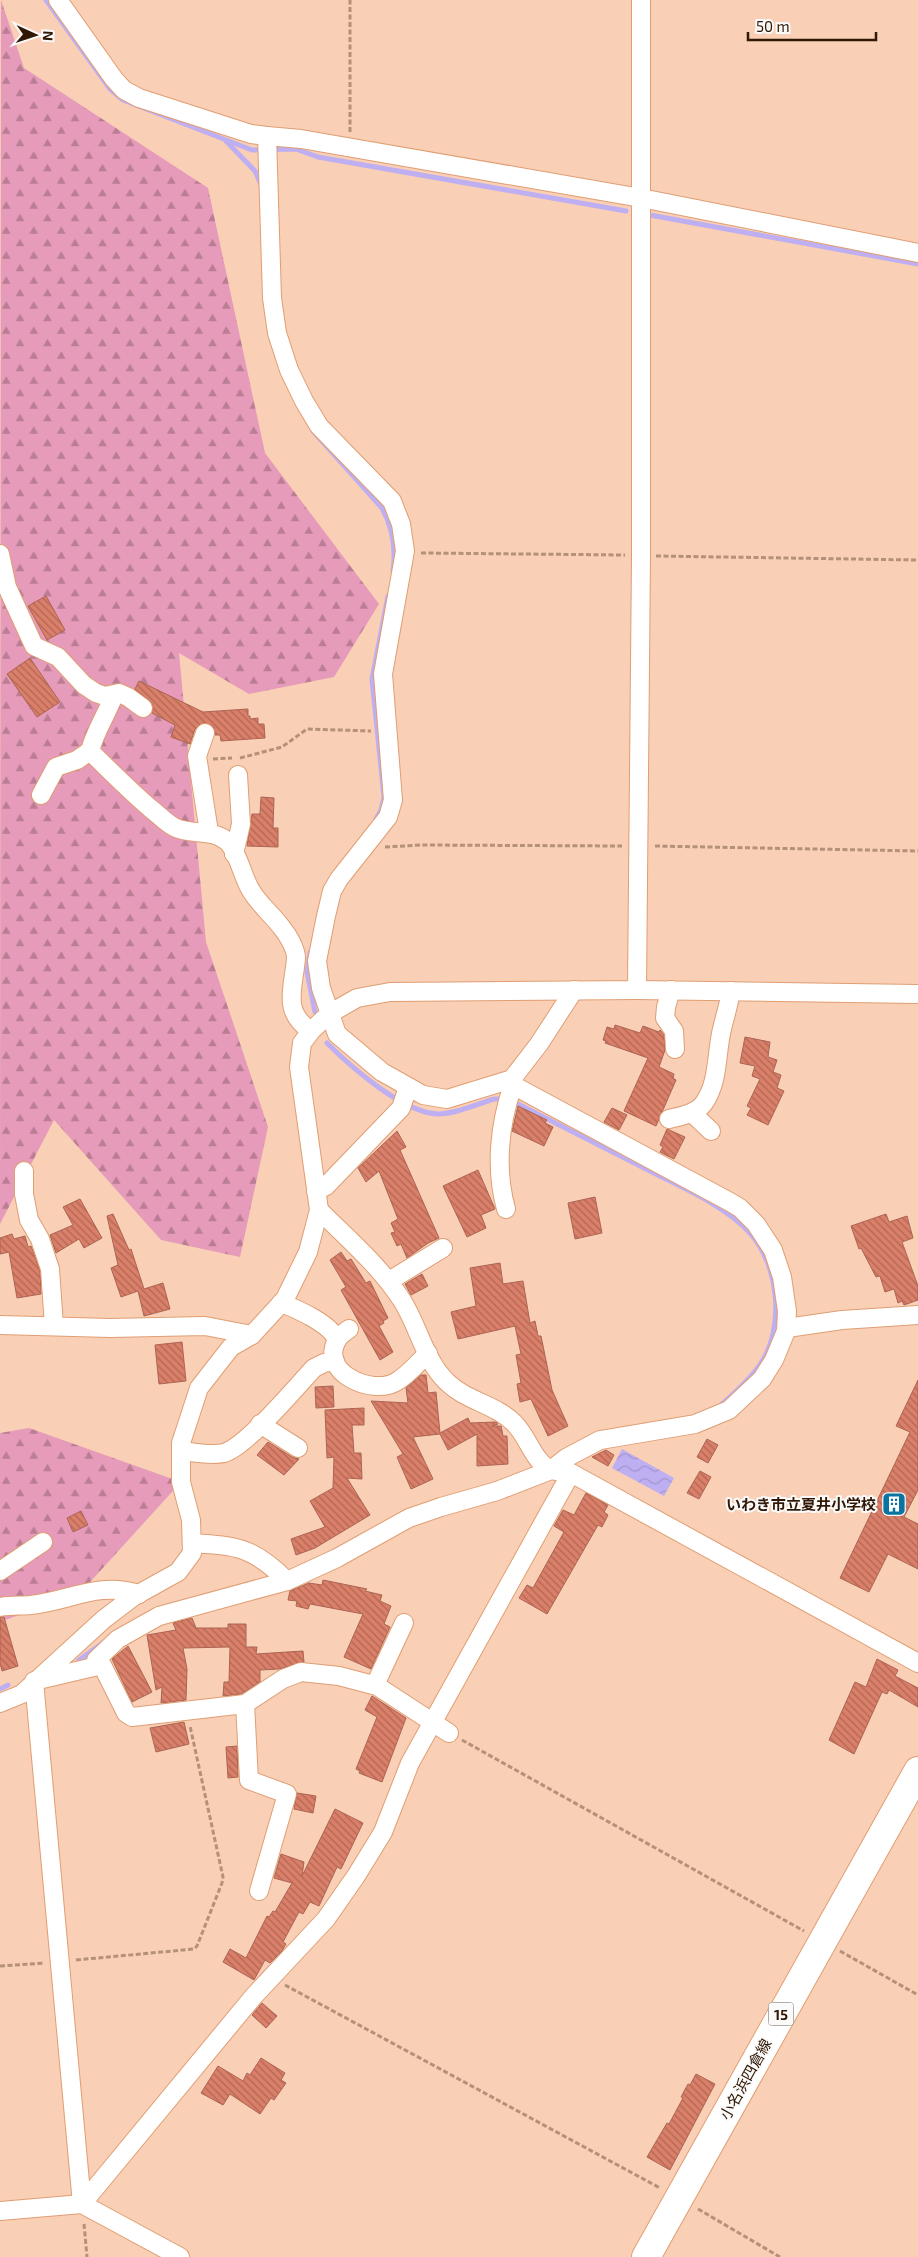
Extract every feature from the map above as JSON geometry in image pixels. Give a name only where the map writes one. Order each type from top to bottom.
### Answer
[{"type":"main road","name":"小名浜四倉線","points":[[646,2257],[918,1771]]},
{"type":"street","points":[[58,0],[114,79],[124,90],[139,98],[251,134],[267,146],[350,148],[641,198],[918,253]]},
{"type":"street","points":[[637,990],[640,846],[641,0]]},
{"type":"street","points":[[267,146],[272,298],[277,333],[289,370],[304,401],[320,426],[392,501],[401,524],[406,551],[383,674],[393,800],[388,817],[339,878],[332,891],[317,961],[321,988],[336,1034],[382,1072],[405,1099]]},
{"type":"street","points":[[0,554],[7,586],[34,646],[58,657],[84,685],[96,693],[105,696],[119,693],[128,696],[143,708]]},
{"type":"street","points":[[41,795],[56,767],[77,760],[90,750],[93,738],[108,711],[114,695]]},
{"type":"street","points":[[205,733],[197,752],[208,832]]},
{"type":"street","points":[[90,750],[123,785],[174,827],[189,831],[208,832],[220,836],[229,843],[249,887],[260,904],[284,929],[293,948],[296,957],[292,978],[292,1006],[297,1018],[311,1031]]},
{"type":"street","points":[[234,854],[241,824],[238,775]]},
{"type":"street","points":[[506,1210],[501,1192],[499,1170],[503,1114],[509,1092],[521,1069],[574,990]]},
{"type":"street","points":[[671,990],[665,1018],[674,1031],[675,1049]]},
{"type":"street","points":[[0,1703],[22,1694],[34,1681],[103,1626],[139,1594],[178,1572],[192,1553],[191,1520],[181,1482],[181,1443],[200,1388],[230,1347],[252,1334],[282,1302],[308,1252],[319,1210],[299,1067],[302,1043],[311,1031],[329,1014],[357,998],[390,992],[671,990],[918,994]]},
{"type":"street","points":[[669,1119],[692,1113],[703,1104],[715,1076],[722,1030],[732,991]]},
{"type":"street","points":[[34,1681],[96,1660],[118,1639],[159,1616],[337,1558],[409,1518],[441,1506],[497,1491],[600,1440],[695,1424],[729,1410],[762,1379],[774,1360],[786,1328],[785,1296],[779,1265],[767,1239],[756,1224],[740,1208],[509,1092],[447,1099],[423,1094],[405,1099],[326,1186],[316,1191]]},
{"type":"street","points":[[692,1113],[711,1131]]},
{"type":"street","points":[[24,1171],[24,1194],[29,1220],[40,1239],[50,1269],[54,1326]]},
{"type":"street","points":[[319,1210],[389,1281],[404,1304],[435,1368],[452,1387],[465,1396],[491,1407],[515,1424],[546,1466],[571,1473],[918,1663]]},
{"type":"street","points":[[389,1281],[443,1248]]},
{"type":"street","points":[[282,1302],[296,1308],[330,1330],[343,1334],[334,1357],[340,1370],[350,1379],[374,1385],[386,1385],[396,1382],[428,1354]]},
{"type":"street","points":[[786,1328],[842,1320],[918,1315]]},
{"type":"street","points":[[0,1325],[205,1326],[252,1334]]},
{"type":"street","points":[[181,1451],[224,1452],[234,1447],[260,1424],[314,1368],[324,1362],[335,1361]]},
{"type":"street","points":[[260,1424],[298,1448]]},
{"type":"street","points":[[82,2204],[246,2004],[326,1919],[356,1876],[383,1832],[410,1762],[571,1473]]},
{"type":"street","points":[[0,1571],[44,1542]]},
{"type":"street","points":[[192,1543],[233,1546],[251,1552],[282,1576]]},
{"type":"street","points":[[0,1607],[32,1605],[81,1592],[114,1588],[139,1594]]},
{"type":"street","points":[[375,1685],[404,1622]]},
{"type":"street","points":[[96,1660],[103,1626]]},
{"type":"street","points":[[96,1660],[102,1665],[126,1713],[132,1717],[245,1704],[283,1679],[301,1672],[339,1676],[375,1685],[449,1733]]},
{"type":"street","points":[[34,1681],[82,2204]]},
{"type":"street","points":[[245,1704],[249,1780],[287,1794],[259,1891]]},
{"type":"street","points":[[0,2211],[82,2204],[180,2257]]},
{"type":"path","points":[[350,0],[350,148]]},
{"type":"path","points":[[197,752],[220,759],[240,758],[265,753],[286,745],[307,729],[372,731],[374,740]]},
{"type":"path","points":[[379,847],[421,845],[640,846],[918,851]]},
{"type":"path","points":[[0,1966],[194,1949],[197,1946],[223,1877],[187,1711]]},
{"type":"path","points":[[449,1733],[918,1995]]},
{"type":"path","points":[[271,1978],[679,2198],[780,2257]]},
{"type":"path","points":[[82,2204],[86,2257]]},
{"type":"green space","points":[[1,0],[24,68],[208,188],[265,453],[379,604],[334,677],[249,694],[179,653],[206,942],[268,1127],[240,1257],[161,1240],[54,1120],[0,1224]]},
{"type":"green space","points":[[29,1428],[181,1482],[81,1592],[0,1622],[0,1433]]},
{"type":"water","points":[[622,1449],[674,1478],[664,1496],[612,1468]]},
{"type":"building","points":[[46,596],[65,630],[47,640],[28,606]]},
{"type":"building","points":[[30,658],[60,702],[37,717],[7,674]]},
{"type":"building","points":[[139,681],[203,712],[248,709],[250,719],[258,718],[258,724],[264,724],[265,738],[221,741],[220,735],[215,735],[213,726],[204,723],[195,729],[190,744],[171,737],[175,725],[152,713],[152,703],[135,689]]},
{"type":"building","points":[[261,797],[274,798],[273,828],[278,828],[278,847],[247,846],[252,814],[260,814]]},
{"type":"building","points":[[615,1025],[640,1033],[643,1026],[659,1032],[660,1030],[664,1035],[665,1050],[659,1067],[674,1074],[673,1078],[676,1080],[656,1126],[624,1111],[648,1058],[605,1043],[606,1041],[603,1040],[607,1027],[614,1029]]},
{"type":"building","points":[[745,1037],[770,1042],[768,1057],[777,1060],[773,1072],[781,1075],[777,1088],[784,1091],[768,1125],[747,1115],[751,1108],[747,1106],[760,1079],[752,1076],[755,1066],[740,1063]]},
{"type":"building","points":[[518,1106],[547,1120],[545,1123],[553,1127],[544,1146],[512,1131]]},
{"type":"building","points":[[612,1108],[627,1115],[619,1130],[604,1122]]},
{"type":"building","points":[[667,1129],[685,1137],[674,1159],[660,1152],[663,1147],[660,1145]]},
{"type":"building","points":[[397,1131],[406,1147],[400,1150],[439,1238],[428,1243],[407,1258],[401,1244],[397,1246],[391,1233],[395,1232],[391,1223],[398,1219],[379,1171],[366,1182],[358,1168]]},
{"type":"building","points":[[478,1170],[495,1209],[481,1215],[486,1228],[467,1237],[443,1186]]},
{"type":"building","points":[[595,1197],[602,1233],[575,1239],[568,1203]]},
{"type":"building","points":[[80,1199],[102,1238],[84,1248],[79,1239],[56,1253],[50,1235],[73,1225],[63,1207]]},
{"type":"building","points":[[113,1214],[129,1250],[131,1249],[144,1289],[163,1283],[170,1309],[144,1316],[138,1291],[121,1297],[111,1268],[118,1265],[107,1216]]},
{"type":"building","points":[[886,1214],[889,1222],[907,1216],[913,1238],[902,1242],[918,1286],[918,1300],[904,1305],[902,1301],[898,1303],[894,1289],[885,1292],[880,1276],[876,1277],[861,1248],[859,1249],[851,1226]]},
{"type":"building","points":[[12,1234],[14,1239],[25,1236],[28,1247],[31,1246],[40,1271],[41,1294],[17,1298],[9,1252],[0,1254],[0,1238]]},
{"type":"building","points":[[341,1252],[347,1261],[351,1259],[366,1283],[370,1281],[388,1318],[379,1326],[393,1352],[380,1360],[341,1290],[346,1287],[330,1260]]},
{"type":"building","points":[[500,1263],[503,1284],[523,1281],[530,1323],[535,1321],[538,1336],[541,1336],[552,1390],[568,1426],[548,1436],[531,1399],[520,1402],[517,1384],[521,1383],[516,1355],[521,1354],[515,1326],[458,1339],[451,1312],[476,1306],[470,1268]]},
{"type":"building","points":[[422,1274],[428,1286],[411,1295],[405,1284]]},
{"type":"building","points":[[182,1342],[186,1381],[159,1384],[155,1345]]},
{"type":"building","points":[[421,1375],[426,1375],[428,1393],[436,1392],[440,1433],[468,1418],[470,1423],[496,1422],[498,1424],[492,1426],[501,1426],[503,1436],[507,1436],[508,1464],[477,1466],[477,1434],[448,1450],[440,1434],[413,1437],[433,1479],[411,1489],[397,1457],[403,1454],[371,1401],[408,1403],[406,1388]]},
{"type":"building","name":"いわき市立夏井小学校","points":[[918,1380],[918,1490],[904,1517],[918,1524],[918,1569],[888,1554],[869,1592],[840,1578],[910,1432],[896,1426]]},
{"type":"building","points":[[333,1386],[334,1407],[316,1408],[315,1387]]},
{"type":"building","points":[[364,1408],[364,1425],[352,1425],[354,1453],[361,1453],[362,1479],[347,1478],[370,1515],[315,1548],[296,1555],[291,1539],[325,1527],[310,1501],[333,1488],[334,1457],[327,1458],[325,1410]]},
{"type":"building","points":[[707,1439],[718,1445],[708,1463],[697,1457]]},
{"type":"building","points":[[268,1442],[292,1457],[299,1459],[284,1475],[257,1455]]},
{"type":"building","points":[[606,1450],[614,1455],[608,1466],[592,1457]]},
{"type":"building","points":[[700,1471],[711,1477],[699,1499],[687,1493]]},
{"type":"building","points":[[586,1493],[608,1505],[604,1512],[608,1515],[602,1527],[598,1525],[547,1614],[519,1598],[527,1585],[533,1588],[564,1532],[554,1526],[563,1510],[574,1515]]},
{"type":"building","points":[[81,1511],[88,1525],[73,1532],[67,1518]]},
{"type":"building","points":[[323,1580],[367,1589],[365,1591],[382,1595],[380,1601],[391,1606],[384,1624],[390,1627],[371,1669],[344,1657],[363,1614],[310,1604],[308,1609],[296,1606],[297,1601],[288,1600],[290,1591],[309,1583],[322,1585]]},
{"type":"building","points":[[0,1617],[4,1617],[18,1666],[2,1671],[0,1663]]},
{"type":"building","points":[[192,1618],[196,1628],[228,1628],[228,1624],[246,1624],[246,1647],[257,1647],[256,1654],[303,1651],[304,1662],[279,1669],[260,1670],[260,1682],[241,1694],[223,1696],[224,1682],[229,1682],[230,1647],[183,1648],[187,1669],[186,1700],[161,1703],[162,1687],[156,1690],[147,1635],[176,1630],[173,1623]]},
{"type":"building","points":[[128,1646],[152,1692],[132,1702],[112,1659]]},
{"type":"building","points":[[877,1659],[898,1670],[895,1676],[918,1688],[918,1707],[889,1690],[887,1694],[882,1692],[854,1754],[829,1740],[855,1682],[866,1687]]},
{"type":"building","points":[[372,1696],[406,1718],[382,1782],[359,1773],[360,1771],[356,1769],[377,1717],[365,1710]]},
{"type":"building","points":[[184,1722],[189,1744],[156,1752],[150,1728]]},
{"type":"building","points":[[237,1746],[238,1777],[228,1778],[226,1747]]},
{"type":"building","points":[[297,1793],[316,1796],[313,1813],[294,1809]]},
{"type":"building","points":[[335,1809],[363,1823],[341,1869],[337,1867],[319,1906],[310,1902],[303,1914],[299,1912],[283,1942],[286,1944],[282,1951],[270,1963],[265,1960],[254,1980],[223,1962],[230,1949],[246,1958],[267,1916],[269,1917],[273,1911],[275,1912],[292,1883],[274,1878],[281,1854],[304,1862],[302,1876]]},
{"type":"building","points":[[262,2003],[277,2016],[266,2028],[252,2015]]},
{"type":"building","points":[[261,2058],[285,2073],[281,2080],[286,2083],[274,2100],[271,2098],[260,2114],[230,2094],[223,2105],[201,2093],[218,2066],[243,2081],[247,2073],[250,2075]]},
{"type":"building","points":[[696,2074],[715,2084],[670,2170],[647,2157],[667,2123],[669,2124],[688,2084],[690,2085]]},
{"type":"waterway","points":[[46,0],[110,89],[123,100],[252,150],[296,149],[318,157],[626,211]]},
{"type":"waterway","points":[[226,141],[255,171],[262,187]]},
{"type":"waterway","points":[[650,215],[918,264]]},
{"type":"waterway","points":[[313,431],[382,508],[389,523],[393,539],[393,571]]},
{"type":"waterway","points":[[376,819],[381,810],[384,797],[372,679],[388,596]]},
{"type":"waterway","points":[[310,952],[307,972],[315,1012]]},
{"type":"waterway","points":[[327,1043],[363,1076],[409,1106],[424,1112],[445,1114],[494,1099],[514,1102],[690,1191],[728,1214],[749,1232],[759,1245],[767,1261],[772,1278],[776,1314],[773,1332],[769,1348],[757,1369],[719,1407]]},
{"type":"waterway","points":[[79,1660],[104,1642]]},
{"type":"waterway","points":[[0,1689],[8,1685]]},
{"type":"place","name":"いわき市立夏井小学校","points":[[894,1504]]}]
